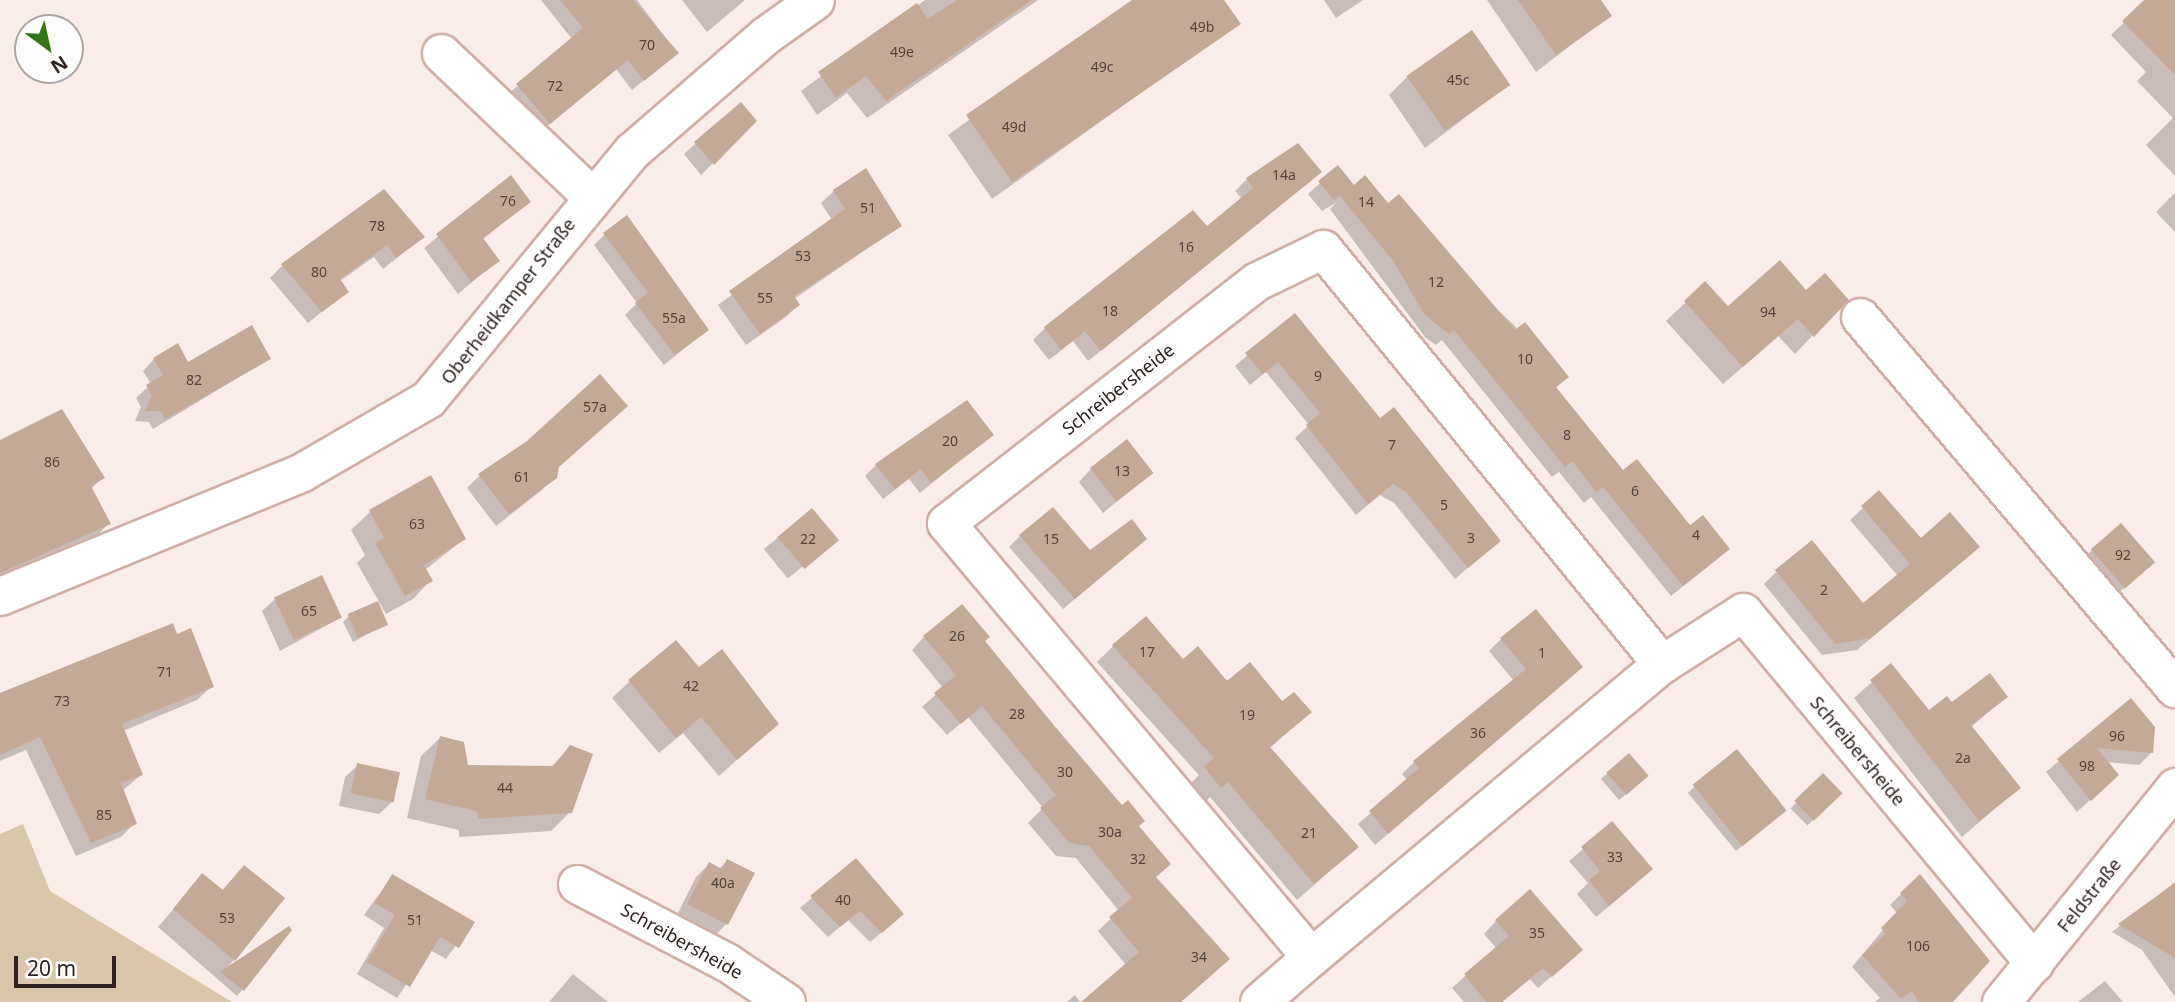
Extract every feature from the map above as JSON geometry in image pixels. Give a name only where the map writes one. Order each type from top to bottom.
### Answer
[{"type":"street","name":"Oberheidkamper Straße","points":[[0,596],[302,472],[418,405],[474,349],[591,196],[676,110],[815,0]]},
{"type":"street","points":[[441,54],[591,196]]},
{"type":"street","name":"Schreibersheide","points":[[1311,957],[946,523],[1257,281],[1323,248],[1662,663]]},
{"type":"street","points":[[1860,317],[2175,689]]},
{"type":"street","name":"Schreibersheide","points":[[1259,1002],[1662,663],[1743,612],[2034,963]]},
{"type":"street","name":"Feldstraße","points":[[2001,1002],[2175,787]]},
{"type":"street","name":"Schreibersheide","points":[[576,884],[727,963],[786,1002]]},
{"type":"shaded area","points":[[23,824],[50,891],[232,1002],[0,1002],[0,834]]},
{"type":"building","points":[[560,0],[633,0],[679,53],[644,81],[628,60],[550,124],[516,84],[583,28]]},
{"type":"building","points":[[957,0],[1032,0],[886,101],[866,76],[836,98],[818,72],[917,3],[928,19]]},
{"type":"building","points":[[1132,0],[1224,0],[1241,24],[1012,182],[966,115]]},
{"type":"building","points":[[1518,0],[1601,0],[1612,16],[1556,55]]},
{"type":"building","points":[[2144,0],[2175,0],[2175,75],[2122,21]]},
{"type":"building","points":[[1472,30],[1510,85],[1445,131],[1406,76]]},
{"type":"building","points":[[741,102],[757,121],[714,165],[694,142]]},
{"type":"building","points":[[1298,143],[1322,172],[1101,351],[1085,331],[1061,350],[1044,327],[1193,210],[1207,226],[1253,188],[1246,178]]},
{"type":"building","points":[[1338,165],[1354,185],[1365,175],[1388,203],[1399,194],[1515,330],[1525,322],[1569,377],[1556,387],[1623,470],[1637,459],[1690,525],[1703,515],[1730,549],[1683,586],[1603,487],[1596,492],[1572,461],[1565,467],[1454,330],[1449,334],[1424,314],[1394,262],[1340,196],[1347,191],[1334,200],[1318,181]]},
{"type":"building","points":[[866,168],[902,226],[794,296],[800,305],[760,334],[729,291],[845,209],[833,190]]},
{"type":"building","points":[[511,175],[531,202],[483,238],[500,261],[471,282],[436,234]]},
{"type":"building","points":[[384,189],[425,237],[396,258],[387,245],[340,279],[349,292],[322,312],[281,264]]},
{"type":"building","points":[[627,215],[709,330],[675,355],[635,303],[648,293],[603,233]]},
{"type":"building","points":[[1780,260],[1806,290],[1825,273],[1849,300],[1814,337],[1798,319],[1743,367],[1684,301],[1705,281],[1728,306]]},
{"type":"building","points":[[1295,313],[1380,418],[1394,407],[1501,541],[1468,568],[1406,492],[1393,484],[1368,504],[1306,425],[1320,413],[1278,362],[1263,374],[1245,353]]},
{"type":"building","points":[[252,325],[271,359],[165,419],[161,411],[145,411],[152,395],[146,385],[163,375],[153,358],[178,343],[188,362]]},
{"type":"building","points":[[600,374],[628,406],[559,467],[557,478],[509,514],[478,474],[527,441]]},
{"type":"building","points":[[967,400],[994,435],[931,483],[921,469],[895,489],[875,464]]},
{"type":"building","points":[[62,409],[105,478],[91,486],[111,524],[0,573],[0,440]]},
{"type":"building","points":[[1127,439],[1153,473],[1116,502],[1090,468]]},
{"type":"building","points":[[431,475],[466,539],[424,565],[433,581],[405,596],[375,543],[384,538],[369,510]]},
{"type":"building","points":[[1879,490],[1921,538],[1950,512],[1980,547],[1871,638],[1835,644],[1775,570],[1812,540],[1863,603],[1910,564],[1861,506]]},
{"type":"building","points":[[1053,507],[1090,550],[1132,519],[1147,539],[1075,599],[1019,535]]},
{"type":"building","points":[[812,508],[839,540],[805,569],[778,537]]},
{"type":"building","points":[[2121,523],[2155,562],[2125,588],[2091,549]]},
{"type":"building","points":[[322,575],[342,618],[294,640],[274,597]]},
{"type":"building","points":[[378,601],[388,625],[358,638],[348,614]]},
{"type":"building","points":[[962,604],[990,637],[985,641],[1057,729],[1122,805],[1128,800],[1145,821],[1139,826],[1171,864],[1156,877],[1230,959],[1181,1002],[1081,1002],[1139,952],[1109,917],[1132,898],[1089,846],[1069,843],[1040,808],[1056,795],[982,706],[961,724],[934,693],[956,675],[923,636]]},
{"type":"building","points":[[1536,609],[1583,667],[1388,834],[1369,811],[1419,768],[1413,761],[1526,669],[1500,638]]},
{"type":"building","points":[[1146,616],[1183,659],[1198,646],[1227,681],[1250,662],[1282,701],[1294,692],[1312,712],[1270,747],[1359,847],[1314,884],[1228,782],[1221,788],[1204,767],[1214,758],[1112,645]]},
{"type":"building","points":[[173,623],[177,634],[191,628],[214,687],[122,724],[143,775],[121,783],[137,824],[91,843],[40,737],[0,755],[0,693]]},
{"type":"building","points":[[676,640],[699,667],[722,649],[779,724],[737,760],[701,717],[676,738],[628,680]]},
{"type":"building","points":[[1891,663],[1929,710],[1947,696],[1952,702],[1990,673],[2008,697],[1971,725],[2021,788],[1979,821],[1870,680]]},
{"type":"building","points":[[2131,698],[2155,727],[2153,753],[2097,748],[2119,775],[2091,801],[2057,759]]},
{"type":"building","points":[[440,736],[464,742],[468,765],[554,766],[570,745],[593,754],[572,813],[478,819],[477,811],[425,799]]},
{"type":"building","points":[[1737,749],[1787,810],[1742,846],[1693,785]]},
{"type":"building","points":[[1629,753],[1649,776],[1626,795],[1606,773]]},
{"type":"building","points":[[357,763],[400,772],[394,802],[351,793]]},
{"type":"building","points":[[1823,773],[1842,793],[1814,821],[1794,801]]},
{"type":"building","points":[[1612,821],[1653,869],[1609,906],[1589,880],[1600,871],[1581,847]]},
{"type":"building","points":[[856,858],[904,914],[882,933],[860,911],[840,927],[810,896]]},
{"type":"building","points":[[727,859],[755,873],[728,925],[687,904],[709,862],[722,869]]},
{"type":"building","points":[[244,865],[285,898],[235,961],[173,909],[202,873],[223,890]]},
{"type":"building","points":[[392,874],[475,922],[459,948],[440,937],[410,987],[367,962],[395,915],[375,903]]},
{"type":"building","points":[[1920,874],[1990,961],[1953,1002],[1919,1002],[1912,991],[1901,999],[1862,955],[1886,934],[1881,928],[1907,901],[1900,893]]},
{"type":"building","points":[[2175,883],[2175,958],[2118,924]]},
{"type":"building","points":[[1530,889],[1583,950],[1552,977],[1543,968],[1502,1002],[1486,1002],[1464,974],[1509,936],[1495,920]]},
{"type":"building","points":[[289,926],[292,930],[244,991],[220,972]]}]
